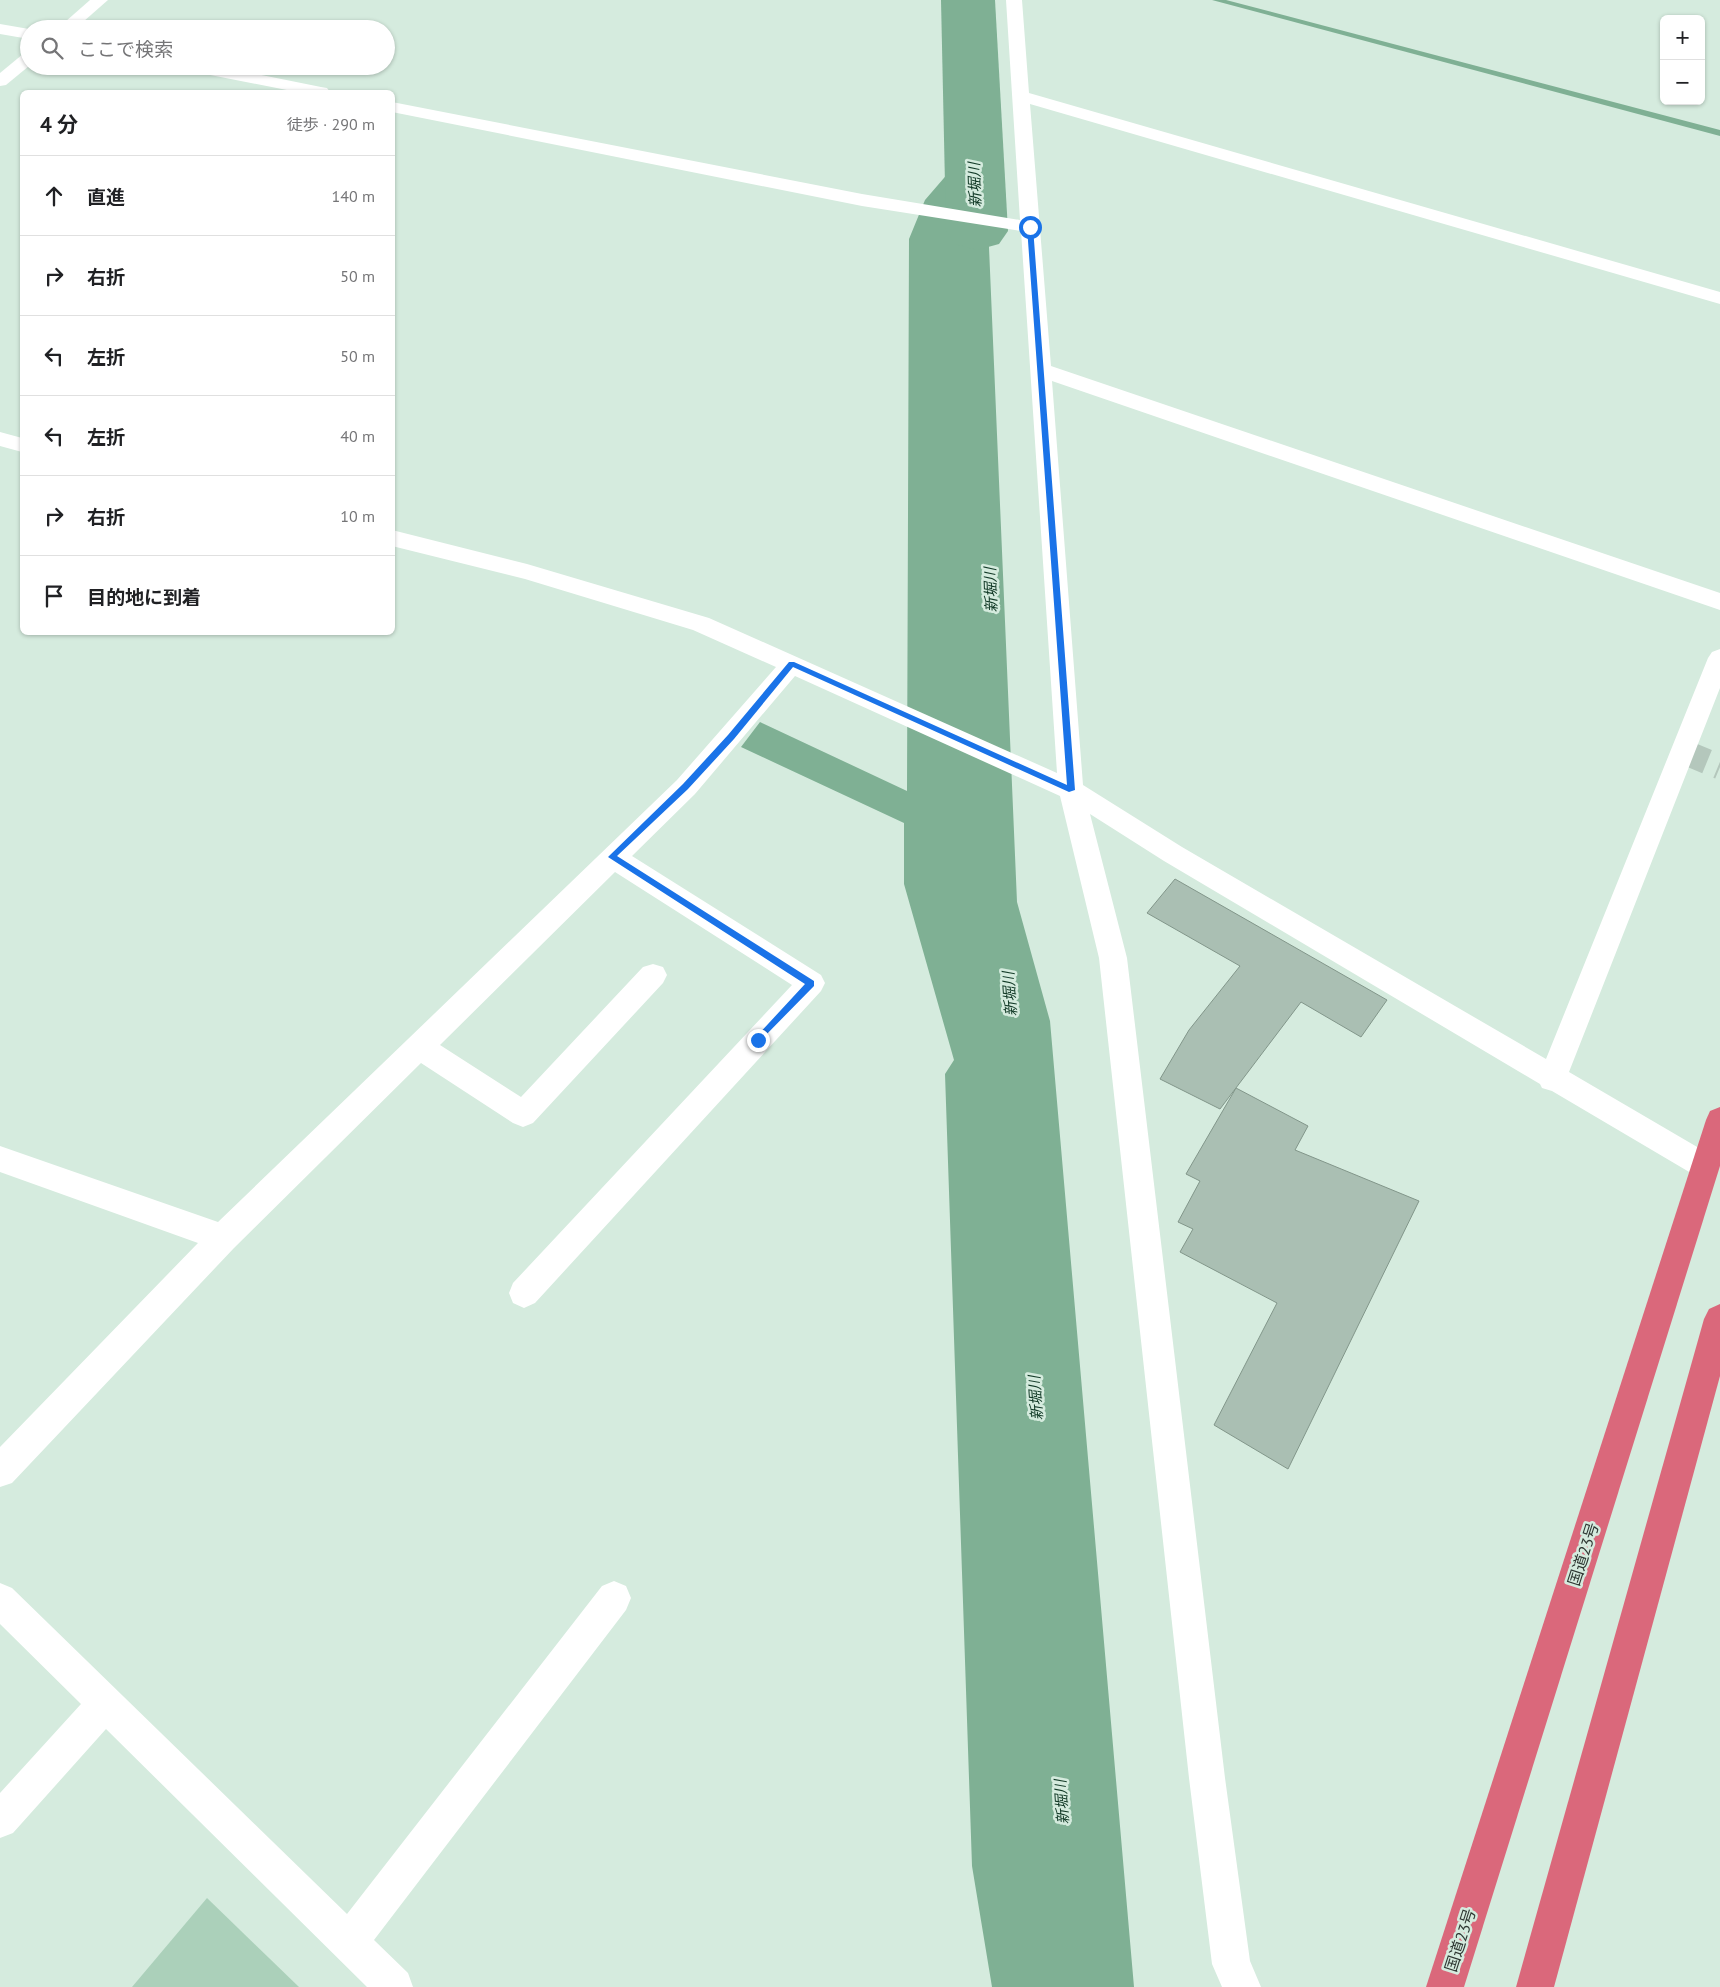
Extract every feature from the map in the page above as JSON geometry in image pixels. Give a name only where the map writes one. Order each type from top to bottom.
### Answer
[{"type":"highway","name":"国道23号","points":[[1445,1987],[1720,1120]]},
{"type":"highway","points":[[1535,1987],[1720,1319]]},
{"type":"street","points":[[76,20],[100,0]]},
{"type":"street","points":[[1014,0],[1071,790],[1113,958],[1207,1778],[1232,1964],[1242,1987]]},
{"type":"street","points":[[0,28],[20,32]]},
{"type":"street","points":[[0,81],[20,65]]},
{"type":"street","points":[[235,75],[311,90]]},
{"type":"street","points":[[1021,96],[1720,298]]},
{"type":"street","points":[[395,108],[862,200],[1030,227]]},
{"type":"street","points":[[1041,370],[1720,602]]},
{"type":"street","points":[[0,439],[20,444]]},
{"type":"street","points":[[395,539],[527,572],[701,624],[1071,790],[1173,854],[1552,1079],[1706,1167]]},
{"type":"street","points":[[1552,1079],[1720,658]]},
{"type":"street","points":[[0,1471],[223,1238],[686,786],[731,737],[792,664]]},
{"type":"street","points":[[524,1293],[811,984],[612,857]]},
{"type":"street","points":[[418,1046],[523,1114],[653,974]]},
{"type":"street","points":[[0,1159],[223,1238]]},
{"type":"street","points":[[348,1943],[614,1598]]},
{"type":"street","points":[[0,1600],[394,1987]]},
{"type":"street","points":[[0,1820],[106,1703]]},
{"type":"shaded area","points":[[207,1898],[299,1987],[132,1987]]},
{"type":"water","points":[[950,107],[983,107],[1017,902],[1050,1021],[1134,1987],[992,1987],[972,1866],[945,1074],[954,1060],[904,884],[904,823],[741,747],[760,722],[907,791],[909,239],[925,200],[950,171]]},
{"type":"building","points":[[1175,879],[1387,1000],[1361,1037],[1301,1002],[1220,1109],[1160,1079],[1189,1030],[1240,966],[1147,913]]},
{"type":"building","points":[[1236,1088],[1308,1126],[1295,1150],[1419,1201],[1288,1469],[1214,1425],[1277,1303],[1180,1252],[1193,1229],[1178,1222],[1200,1181],[1186,1174]]},
{"type":"waterway","name":"新堀川","points":[[968,0],[977,231]]},
{"type":"waterway","points":[[1216,0],[1720,133]]},
{"type":"tunnel","points":[[1684,752],[1720,767]]},
{"type":"route","points":[[758,1040],[811,984],[612,857],[686,786],[731,737],[792,664],[1071,790],[1030,227]]}]
